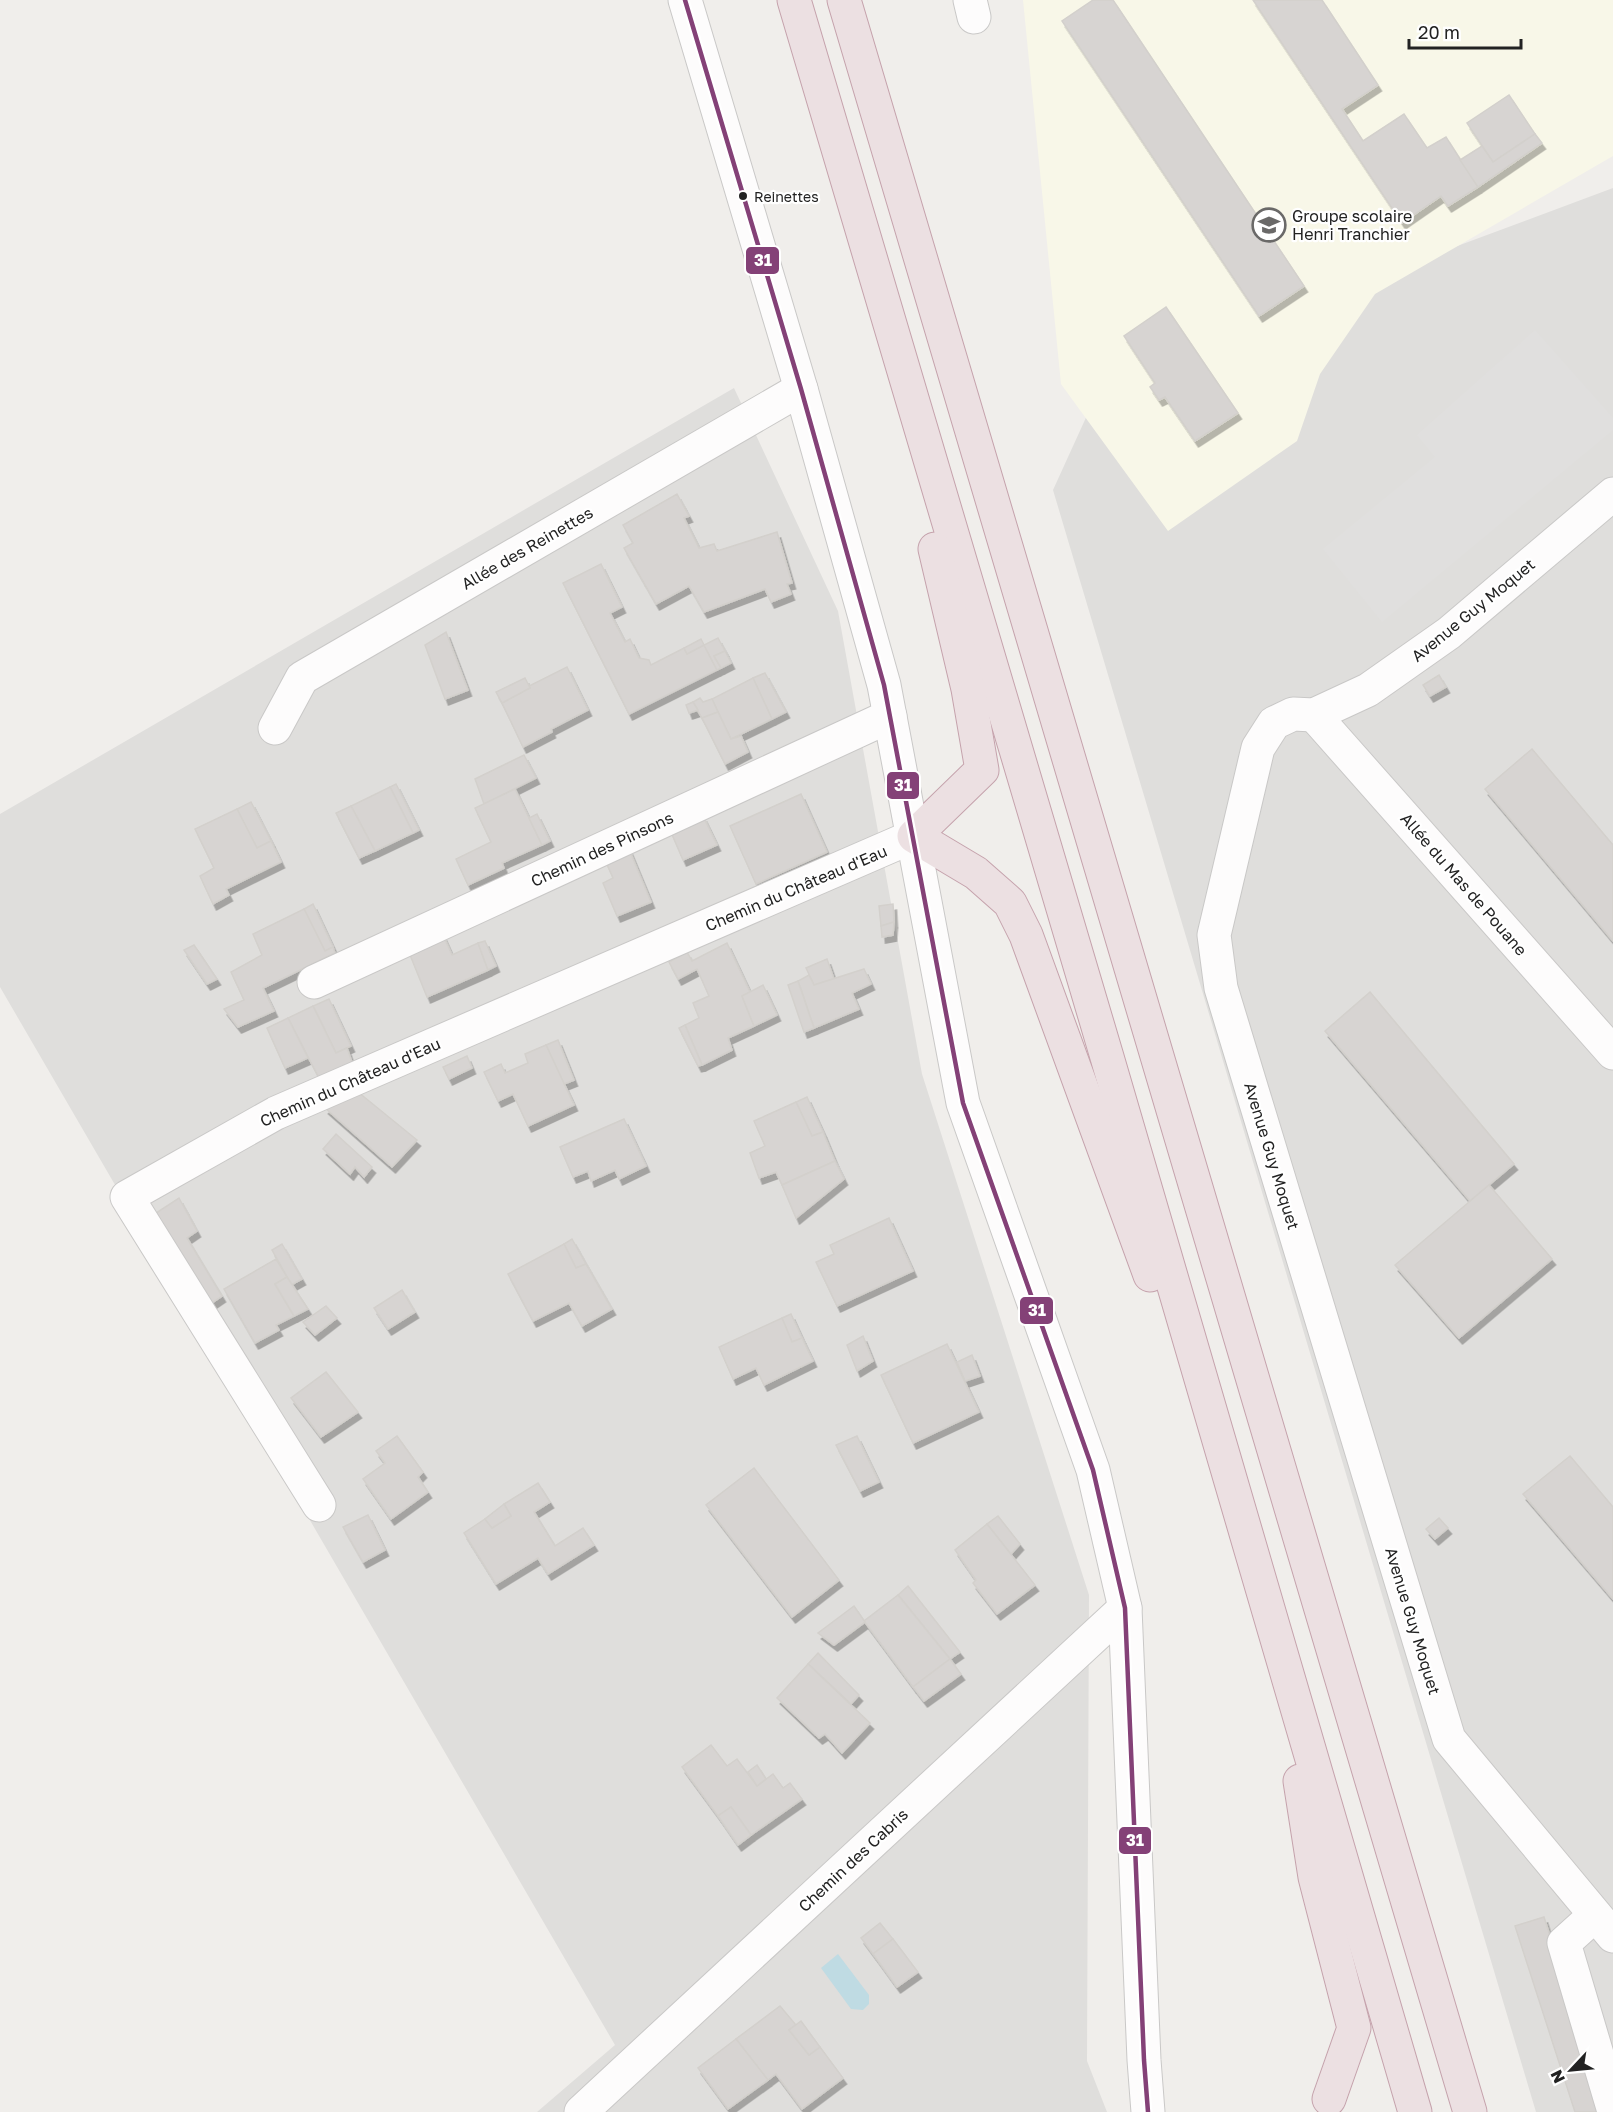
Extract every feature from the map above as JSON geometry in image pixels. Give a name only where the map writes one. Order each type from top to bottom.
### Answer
[{"type":"highway","points":[[794,0],[1104,1045],[1415,2112]]},
{"type":"highway","points":[[844,0],[1470,2112]]},
{"type":"highway","points":[[850,187],[968,689],[982,770],[914,836],[976,873],[1010,903],[1026,935],[1256,1567]]},
{"type":"highway","points":[[1280,1651],[1315,1877],[1354,2028],[1327,2108]]},
{"type":"street","points":[[685,0],[801,389],[884,685],[963,1103],[1094,1470],[1125,1608],[1148,2112]]},
{"type":"street","name":"Allée des Reinettes","points":[[275,728],[302,678],[801,389]]},
{"type":"street","name":"Avenue Guy Moquet","points":[[1604,1926],[1449,1739],[1221,988],[1214,935],[1258,748],[1274,723],[1293,714],[1314,715],[1368,690],[1449,633],[1613,494]]},
{"type":"street","name":"Allée du Mas de Pouane","points":[[1314,715],[1613,1053]]},
{"type":"street","name":"Chemin des Pinsons","points":[[314,982],[890,716]]},
{"type":"street","name":"Chemin du Château d'Eau","points":[[319,1505],[127,1197],[276,1113],[914,836]]},
{"type":"street","name":"Chemin des Cabris","points":[[581,2112],[1125,1608]]},
{"type":"street","points":[[1604,1926],[1564,1943],[1613,2108]]},
{"type":"shaded area","name":"Groupe scolaire Henri Tranchier","points":[[1023,0],[1613,0],[1613,156],[1375,294],[1320,374],[1297,441],[1168,531],[1061,384]]},
{"type":"shaded area","points":[[1613,188],[1613,2112],[1536,2112],[1053,490],[1130,321],[1245,325]]},
{"type":"shaded area","points":[[1535,330],[1613,418],[1613,430],[1382,622],[1323,549],[1435,457],[1417,435]]},
{"type":"shaded area","points":[[734,388],[838,611],[922,1074],[1089,1595],[1087,2061],[1107,2112],[537,2112],[615,2045],[0,987],[0,814]]},
{"type":"water","points":[[838,1954],[869,1995],[869,2004],[863,2010],[851,2009],[821,1968]]},
{"type":"building","points":[[1093,0],[1113,0],[1304,286],[1259,316],[1062,21]]},
{"type":"building","points":[[1253,0],[1322,0],[1378,85],[1342,109],[1363,141],[1404,114],[1427,148],[1446,137],[1478,187],[1448,206],[1441,196],[1402,223]]},
{"type":"building","points":[[1509,95],[1535,134],[1493,162],[1467,123]]},
{"type":"building","points":[[1535,134],[1542,143],[1478,187],[1460,160],[1482,146],[1493,162]]},
{"type":"building","points":[[1166,307],[1238,413],[1195,441],[1165,397],[1159,400],[1150,387],[1155,383],[1124,336]]},
{"type":"building","points":[[677,494],[689,516],[684,518],[699,548],[714,544],[717,551],[777,532],[792,583],[787,584],[791,594],[771,602],[765,589],[704,612],[689,586],[656,604],[624,548],[633,543],[623,525]]},
{"type":"building","points":[[601,564],[622,607],[610,613],[625,642],[630,639],[639,658],[649,660],[651,665],[684,648],[687,654],[704,645],[717,670],[629,714],[563,583]]},
{"type":"building","points":[[446,632],[468,690],[445,699],[425,645]]},
{"type":"building","points":[[718,638],[725,651],[714,656],[721,668],[717,670],[704,645]]},
{"type":"building","points":[[701,639],[704,645],[687,654],[684,648]]},
{"type":"building","points":[[725,651],[731,663],[721,668],[714,656]]},
{"type":"building","points":[[567,667],[588,710],[523,747],[502,703]]},
{"type":"building","points":[[765,673],[786,712],[772,719],[753,678]]},
{"type":"building","points":[[1439,675],[1446,687],[1430,696],[1423,685]]},
{"type":"building","points":[[525,678],[530,688],[502,703],[496,692]]},
{"type":"building","points":[[753,678],[772,719],[731,739],[712,699]]},
{"type":"building","points":[[700,698],[703,702],[712,699],[718,712],[702,718],[693,702]]},
{"type":"building","points":[[693,702],[698,710],[689,713],[686,705]]},
{"type":"building","points":[[718,712],[731,739],[741,736],[748,752],[725,764],[702,718]]},
{"type":"building","points":[[1532,749],[1613,845],[1613,941],[1485,789]]},
{"type":"building","points":[[524,755],[536,778],[484,804],[475,779]]},
{"type":"building","points":[[396,784],[419,830],[413,833],[390,787]]},
{"type":"building","points":[[390,787],[413,833],[375,851],[351,806]]},
{"type":"building","points":[[515,789],[542,845],[502,863],[504,868],[468,885],[456,859],[491,842],[475,808]]},
{"type":"building","points":[[801,794],[827,852],[756,884],[730,826]]},
{"type":"building","points":[[251,802],[271,841],[257,848],[237,809]]},
{"type":"building","points":[[351,806],[375,851],[359,858],[336,813]]},
{"type":"building","points":[[237,809],[257,848],[271,841],[281,862],[226,889],[229,895],[213,904],[200,876],[214,868],[195,829]]},
{"type":"building","points":[[537,814],[550,841],[542,845],[529,818]]},
{"type":"building","points":[[703,816],[717,845],[683,860],[670,830]]},
{"type":"building","points":[[629,849],[651,902],[617,916],[603,883],[613,878],[605,860]]},
{"type":"building","points":[[313,904],[333,947],[325,951],[304,909]]},
{"type":"building","points":[[893,904],[894,922],[881,926],[879,906]]},
{"type":"building","points":[[304,909],[325,951],[333,947],[335,953],[263,988],[274,1011],[238,1027],[224,1009],[244,1000],[231,972],[262,955],[253,934]]},
{"type":"building","points":[[894,922],[893,935],[882,937],[881,926]]},
{"type":"building","points":[[443,935],[452,955],[478,943],[488,970],[427,997],[408,950]]},
{"type":"building","points":[[485,941],[496,966],[488,970],[478,943]]},
{"type":"building","points":[[727,943],[750,992],[742,996],[754,1026],[728,1038],[732,1050],[702,1065],[685,1025],[699,1018],[693,1003],[709,996],[697,969],[678,979],[669,962],[687,952],[692,961]]},
{"type":"building","points":[[194,945],[217,979],[207,984],[184,950]]},
{"type":"building","points":[[827,959],[834,979],[814,985],[806,968]]},
{"type":"building","points":[[864,969],[871,984],[852,993],[859,1009],[814,1028],[798,981],[809,975],[814,985]]},
{"type":"building","points":[[798,981],[814,1028],[804,1032],[788,985]]},
{"type":"building","points":[[763,985],[777,1015],[754,1026],[742,996]]},
{"type":"building","points":[[1370,992],[1514,1164],[1470,1201],[1325,1031]]},
{"type":"building","points":[[329,999],[351,1046],[336,1053],[313,1006]]},
{"type":"building","points":[[313,1006],[336,1053],[347,1048],[352,1062],[319,1078],[288,1018]]},
{"type":"building","points":[[288,1018],[308,1058],[285,1068],[267,1028]]},
{"type":"building","points":[[685,1025],[702,1065],[698,1066],[679,1028]]},
{"type":"building","points":[[558,1040],[574,1080],[564,1084],[546,1045]]},
{"type":"building","points":[[546,1045],[574,1105],[528,1126],[513,1094],[498,1101],[484,1072],[501,1064],[505,1073],[528,1063],[525,1054]]},
{"type":"building","points":[[467,1056],[472,1068],[449,1079],[443,1067]]},
{"type":"building","points":[[347,1083],[417,1140],[392,1167],[325,1108]]},
{"type":"building","points":[[807,1097],[823,1132],[812,1136],[796,1102]]},
{"type":"building","points":[[796,1102],[812,1136],[823,1132],[835,1161],[782,1185],[776,1172],[759,1178],[750,1153],[765,1146],[754,1121]]},
{"type":"building","points":[[624,1119],[646,1166],[619,1179],[615,1170],[591,1181],[588,1171],[573,1177],[560,1147]]},
{"type":"building","points":[[336,1134],[372,1167],[364,1177],[355,1167],[350,1174],[323,1149]]},
{"type":"building","points":[[835,1161],[844,1179],[796,1218],[782,1185]]},
{"type":"building","points":[[1489,1185],[1552,1259],[1459,1338],[1395,1265]]},
{"type":"building","points":[[179,1198],[197,1231],[187,1238],[222,1296],[209,1305],[153,1215]]},
{"type":"building","points":[[889,1218],[913,1271],[837,1306],[816,1262],[834,1254],[830,1245]]},
{"type":"building","points":[[572,1239],[586,1264],[576,1268],[564,1244]]},
{"type":"building","points":[[282,1244],[302,1279],[293,1284],[272,1250]]},
{"type":"building","points":[[564,1244],[576,1268],[586,1264],[612,1309],[582,1326],[569,1303],[533,1321],[508,1274]]},
{"type":"building","points":[[276,1259],[287,1277],[275,1284],[294,1316],[276,1325],[279,1330],[255,1343],[224,1289]]},
{"type":"building","points":[[287,1277],[308,1309],[294,1316],[275,1284]]},
{"type":"building","points":[[402,1290],[415,1312],[388,1329],[374,1308]]},
{"type":"building","points":[[326,1306],[337,1318],[315,1335],[303,1322]]},
{"type":"building","points":[[791,1314],[802,1338],[792,1342],[782,1318]]},
{"type":"building","points":[[782,1318],[792,1342],[802,1338],[813,1361],[764,1385],[756,1368],[733,1379],[719,1347]]},
{"type":"building","points":[[863,1336],[873,1361],[857,1371],[847,1345]]},
{"type":"building","points":[[947,1344],[979,1412],[913,1443],[881,1375]]},
{"type":"building","points":[[972,1355],[980,1376],[965,1381],[957,1362]]},
{"type":"building","points":[[326,1372],[358,1412],[321,1437],[291,1398]]},
{"type":"building","points":[[397,1436],[423,1472],[418,1477],[428,1492],[391,1519],[363,1479],[385,1463],[376,1451]]},
{"type":"building","points":[[857,1436],[879,1482],[860,1491],[836,1445]]},
{"type":"building","points":[[1570,1456],[1613,1507],[1613,1599],[1523,1494]]},
{"type":"building","points":[[754,1468],[839,1580],[792,1617],[706,1505]]},
{"type":"building","points":[[538,1483],[550,1502],[534,1512],[555,1546],[583,1528],[594,1545],[548,1574],[538,1558],[496,1584],[464,1533],[485,1519],[492,1528],[511,1516],[504,1504]]},
{"type":"building","points":[[504,1504],[511,1516],[492,1528],[485,1519]]},
{"type":"building","points":[[368,1515],[385,1550],[363,1562],[343,1527]]},
{"type":"building","points":[[998,1516],[1020,1544],[1011,1554],[987,1524]]},
{"type":"building","points":[[1439,1518],[1448,1528],[1435,1539],[1426,1529]]},
{"type":"building","points":[[987,1524],[1035,1585],[997,1614],[973,1583],[976,1580],[955,1550]]},
{"type":"building","points":[[908,1586],[960,1652],[950,1659],[898,1595]]},
{"type":"building","points":[[898,1595],[950,1659],[913,1687],[864,1621]]},
{"type":"building","points":[[854,1606],[865,1622],[834,1645],[818,1633]]},
{"type":"building","points":[[818,1653],[859,1695],[851,1704],[808,1664]]},
{"type":"building","points":[[950,1659],[961,1674],[924,1701],[913,1687]]},
{"type":"building","points":[[808,1664],[870,1723],[842,1753],[825,1734],[819,1738],[777,1698]]},
{"type":"building","points":[[711,1745],[727,1766],[737,1759],[757,1786],[773,1774],[783,1788],[790,1783],[802,1799],[751,1835],[731,1807],[718,1816],[682,1767]]},
{"type":"building","points":[[757,1765],[766,1779],[757,1786],[748,1772]]},
{"type":"building","points":[[731,1807],[751,1835],[738,1845],[718,1816]]},
{"type":"building","points":[[1544,1917],[1605,2112],[1575,2112],[1515,1926]]},
{"type":"building","points":[[880,1923],[893,1939],[873,1954],[861,1938]]},
{"type":"building","points":[[893,1939],[918,1972],[897,1987],[873,1954]]},
{"type":"building","points":[[780,2006],[796,2025],[789,2030],[809,2055],[820,2047],[843,2078],[802,2109],[776,2074],[768,2080],[736,2039]]},
{"type":"building","points":[[801,2021],[820,2047],[809,2055],[789,2030]]},
{"type":"building","points":[[736,2039],[768,2080],[728,2109],[698,2068]]},
{"type":"transit line","name":"31","points":[[685,0],[801,389],[884,685],[963,1103],[1093,1470],[1125,1608],[1148,2112]]},
{"type":"place","name":"Reinettes","points":[[743,196]]},
{"type":"place","name":"Groupe scolaire Henri Tranchier","points":[[1269,225]]}]
